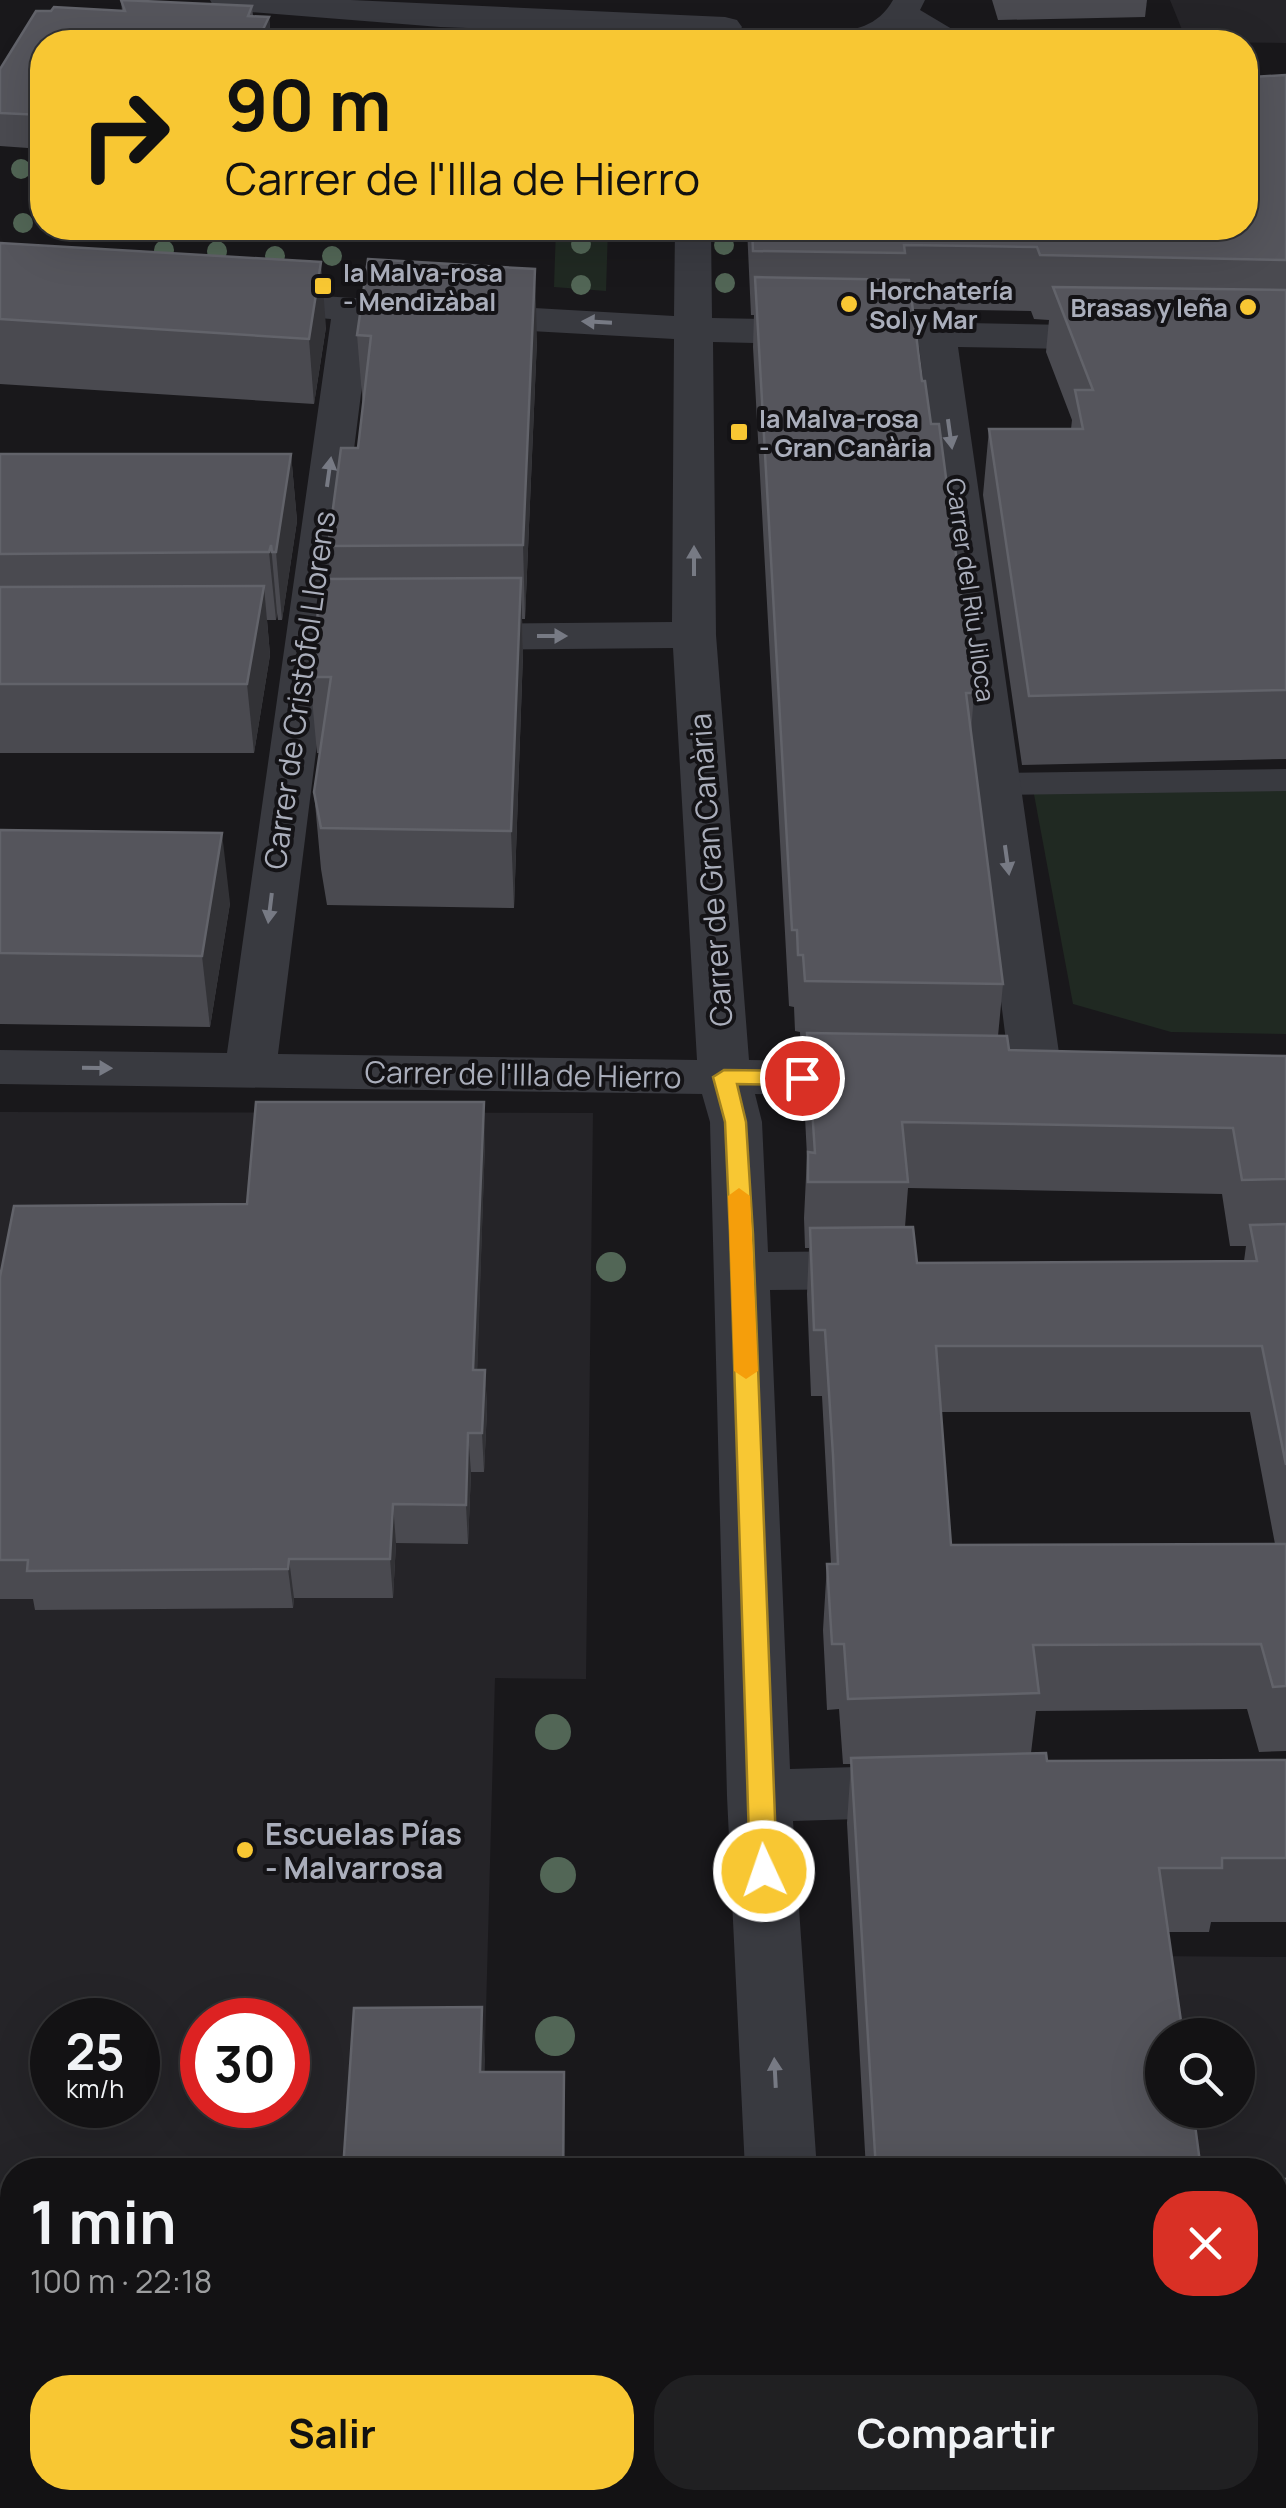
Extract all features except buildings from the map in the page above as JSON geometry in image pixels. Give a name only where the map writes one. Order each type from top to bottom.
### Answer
[{"type":"street","points":[[226,0],[440,17],[725,27]]},
{"type":"street","points":[[550,22],[658,0]]},
{"type":"street","points":[[701,0],[708,15],[734,30]]},
{"type":"street","points":[[874,30],[888,26],[906,7],[935,30]]},
{"type":"street","name":"Carrer de Gran Canària","points":[[693,240],[694,636],[724,1077],[736,1122],[759,1796],[780,2158]]},
{"type":"street","points":[[215,300],[762,333],[1150,338]]},
{"type":"street","name":"Carrer de Cristòfol Llorens","points":[[250,1070],[305,637],[352,309]]},
{"type":"street","name":"Carrer del Riu Jiloca","points":[[937,337],[1037,1081]]},
{"type":"street","points":[[402,637],[694,636]]},
{"type":"street","points":[[997,784],[1278,780]]},
{"type":"street","name":"Carrer de l'Illa de Hierro","points":[[0,1067],[920,1080]]},
{"type":"street","points":[[743,1271],[937,1270]]},
{"type":"street","points":[[759,1796],[974,1790]]},
{"type":"shaded area","points":[[1170,0],[1286,0],[1286,43],[1258,43],[1258,30],[1182,30]]},
{"type":"shaded area","points":[[556,240],[608,240],[606,291],[554,287]]},
{"type":"shaded area","points":[[1286,785],[1286,1034],[1171,1032],[1073,1004],[1033,789]]},
{"type":"shaded area","name":"Escuelas Pías - Malvarrosa","points":[[0,1112],[593,1113],[586,1679],[495,1678],[483,2122],[544,2158],[0,2158]]},
{"type":"shaded area","points":[[1026,1955],[1286,1957],[1286,2158],[1048,2158]]},
{"type":"slow traffic","points":[[739,1196],[746,1371]]},
{"type":"place","name":"la Malva-rosa - Mendizàbal","points":[[323,286]]},
{"type":"place","name":"Horchatería Sol y Mar","points":[[849,304]]},
{"type":"place","name":"Brasas y leña","points":[[1248,307]]},
{"type":"place","name":"la Malva-rosa - Gran Canària","points":[[739,432]]},
{"type":"place","name":"Escuelas Pías - Malvarrosa","points":[[245,1850]]},
{"type":"route","points":[[764,1871],[736,1122],[724,1077],[802,1078]]}]
